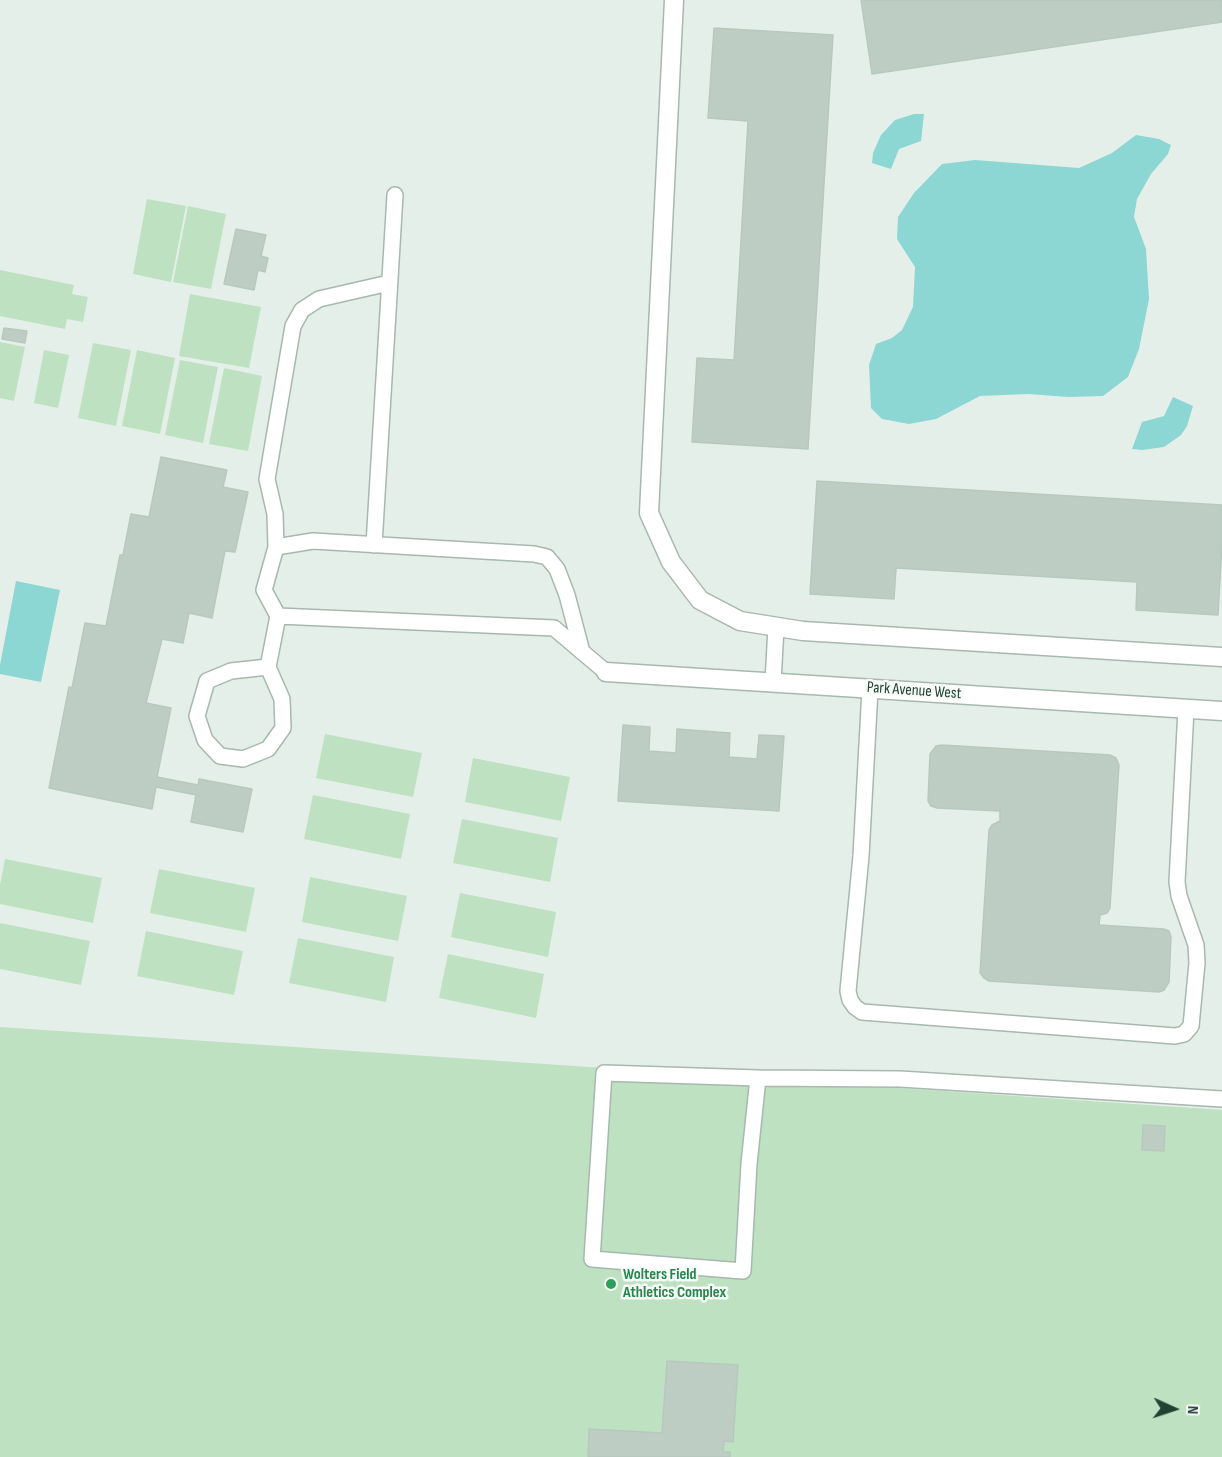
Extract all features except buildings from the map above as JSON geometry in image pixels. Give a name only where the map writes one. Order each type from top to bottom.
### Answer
[{"type":"street","points":[[674,0],[649,513],[670,562],[700,600],[740,621],[803,631],[1222,657]]},
{"type":"street","name":"Park Avenue West","points":[[606,672],[1222,711]]},
{"type":"lane","points":[[374,545],[394,195]]},
{"type":"lane","points":[[268,667],[231,671],[207,681],[197,716],[205,740],[220,756],[243,759],[268,749],[283,728],[282,699],[268,667],[278,616],[264,590],[276,547],[275,514],[267,479],[293,326],[302,310],[320,300],[390,283]]},
{"type":"lane","points":[[276,547],[313,542],[534,554],[547,557],[557,569],[567,595],[582,652]]},
{"type":"lane","points":[[278,616],[554,628],[606,672]]},
{"type":"lane","points":[[773,682],[776,627]]},
{"type":"lane","points":[[870,689],[861,856],[848,991],[855,1007],[862,1012],[1175,1036],[1184,1034],[1191,1026],[1197,963],[1196,945],[1179,896],[1177,882],[1186,709]]},
{"type":"lane","points":[[758,1078],[749,1164],[743,1271],[592,1259],[604,1073],[758,1078],[900,1079],[1222,1100]]},
{"type":"green space","points":[[147,199],[186,206],[171,282],[133,274]]},
{"type":"green space","points":[[188,206],[226,214],[211,289],[173,282]]},
{"type":"green space","points":[[0,270],[74,285],[72,294],[88,297],[83,322],[67,319],[65,329],[0,316]]},
{"type":"green space","points":[[190,294],[261,307],[249,368],[179,356]]},
{"type":"green space","points":[[0,342],[25,347],[14,401],[0,398]]},
{"type":"green space","points":[[93,343],[131,350],[116,426],[78,418]]},
{"type":"green space","points":[[44,350],[69,355],[58,408],[34,403]]},
{"type":"green space","points":[[137,350],[175,358],[160,434],[122,426]]},
{"type":"green space","points":[[180,360],[218,367],[203,443],[165,435]]},
{"type":"green space","points":[[224,368],[262,376],[248,451],[209,444]]},
{"type":"green space","points":[[325,734],[422,753],[413,797],[316,778]]},
{"type":"green space","points":[[473,758],[570,777],[561,821],[465,802]]},
{"type":"green space","points":[[313,795],[410,814],[401,859],[304,839]]},
{"type":"green space","points":[[462,819],[558,838],[550,882],[453,863]]},
{"type":"green space","points":[[5,859],[102,878],[93,923],[0,904],[0,885]]},
{"type":"green space","points":[[159,869],[255,888],[246,932],[150,913]]},
{"type":"green space","points":[[310,877],[407,896],[398,941],[302,922]]},
{"type":"green space","points":[[460,893],[556,912],[548,957],[451,937]]},
{"type":"green space","points":[[0,923],[90,941],[81,985],[0,969]]},
{"type":"green space","points":[[146,931],[243,951],[234,995],[137,976]]},
{"type":"green space","points":[[298,938],[394,957],[386,1002],[289,983]]},
{"type":"green space","points":[[448,954],[544,974],[536,1018],[439,998]]},
{"type":"green space","name":"Wolters Field Athletics Complex","points":[[0,1027],[1222,1110],[1222,1457],[0,1457]]},
{"type":"water","points":[[914,114],[924,114],[921,141],[899,149],[891,169],[872,163],[873,153],[881,135],[895,120]]},
{"type":"water","points":[[1136,135],[1159,139],[1171,145],[1168,154],[1151,174],[1137,199],[1134,217],[1146,249],[1149,299],[1139,349],[1128,377],[1103,396],[1069,397],[1028,394],[980,396],[936,419],[909,424],[882,419],[871,408],[869,365],[876,344],[892,338],[902,330],[913,307],[915,267],[897,239],[898,217],[914,193],[942,164],[975,160],[1079,168],[1112,153]]},
{"type":"water","points":[[1173,397],[1193,406],[1187,426],[1181,435],[1164,447],[1132,449],[1142,422],[1164,416]]},
{"type":"water","points":[[16,581],[60,590],[41,682],[0,674]]},
{"type":"place","name":"Wolters Field Athletics Complex","points":[[611,1284]]}]
